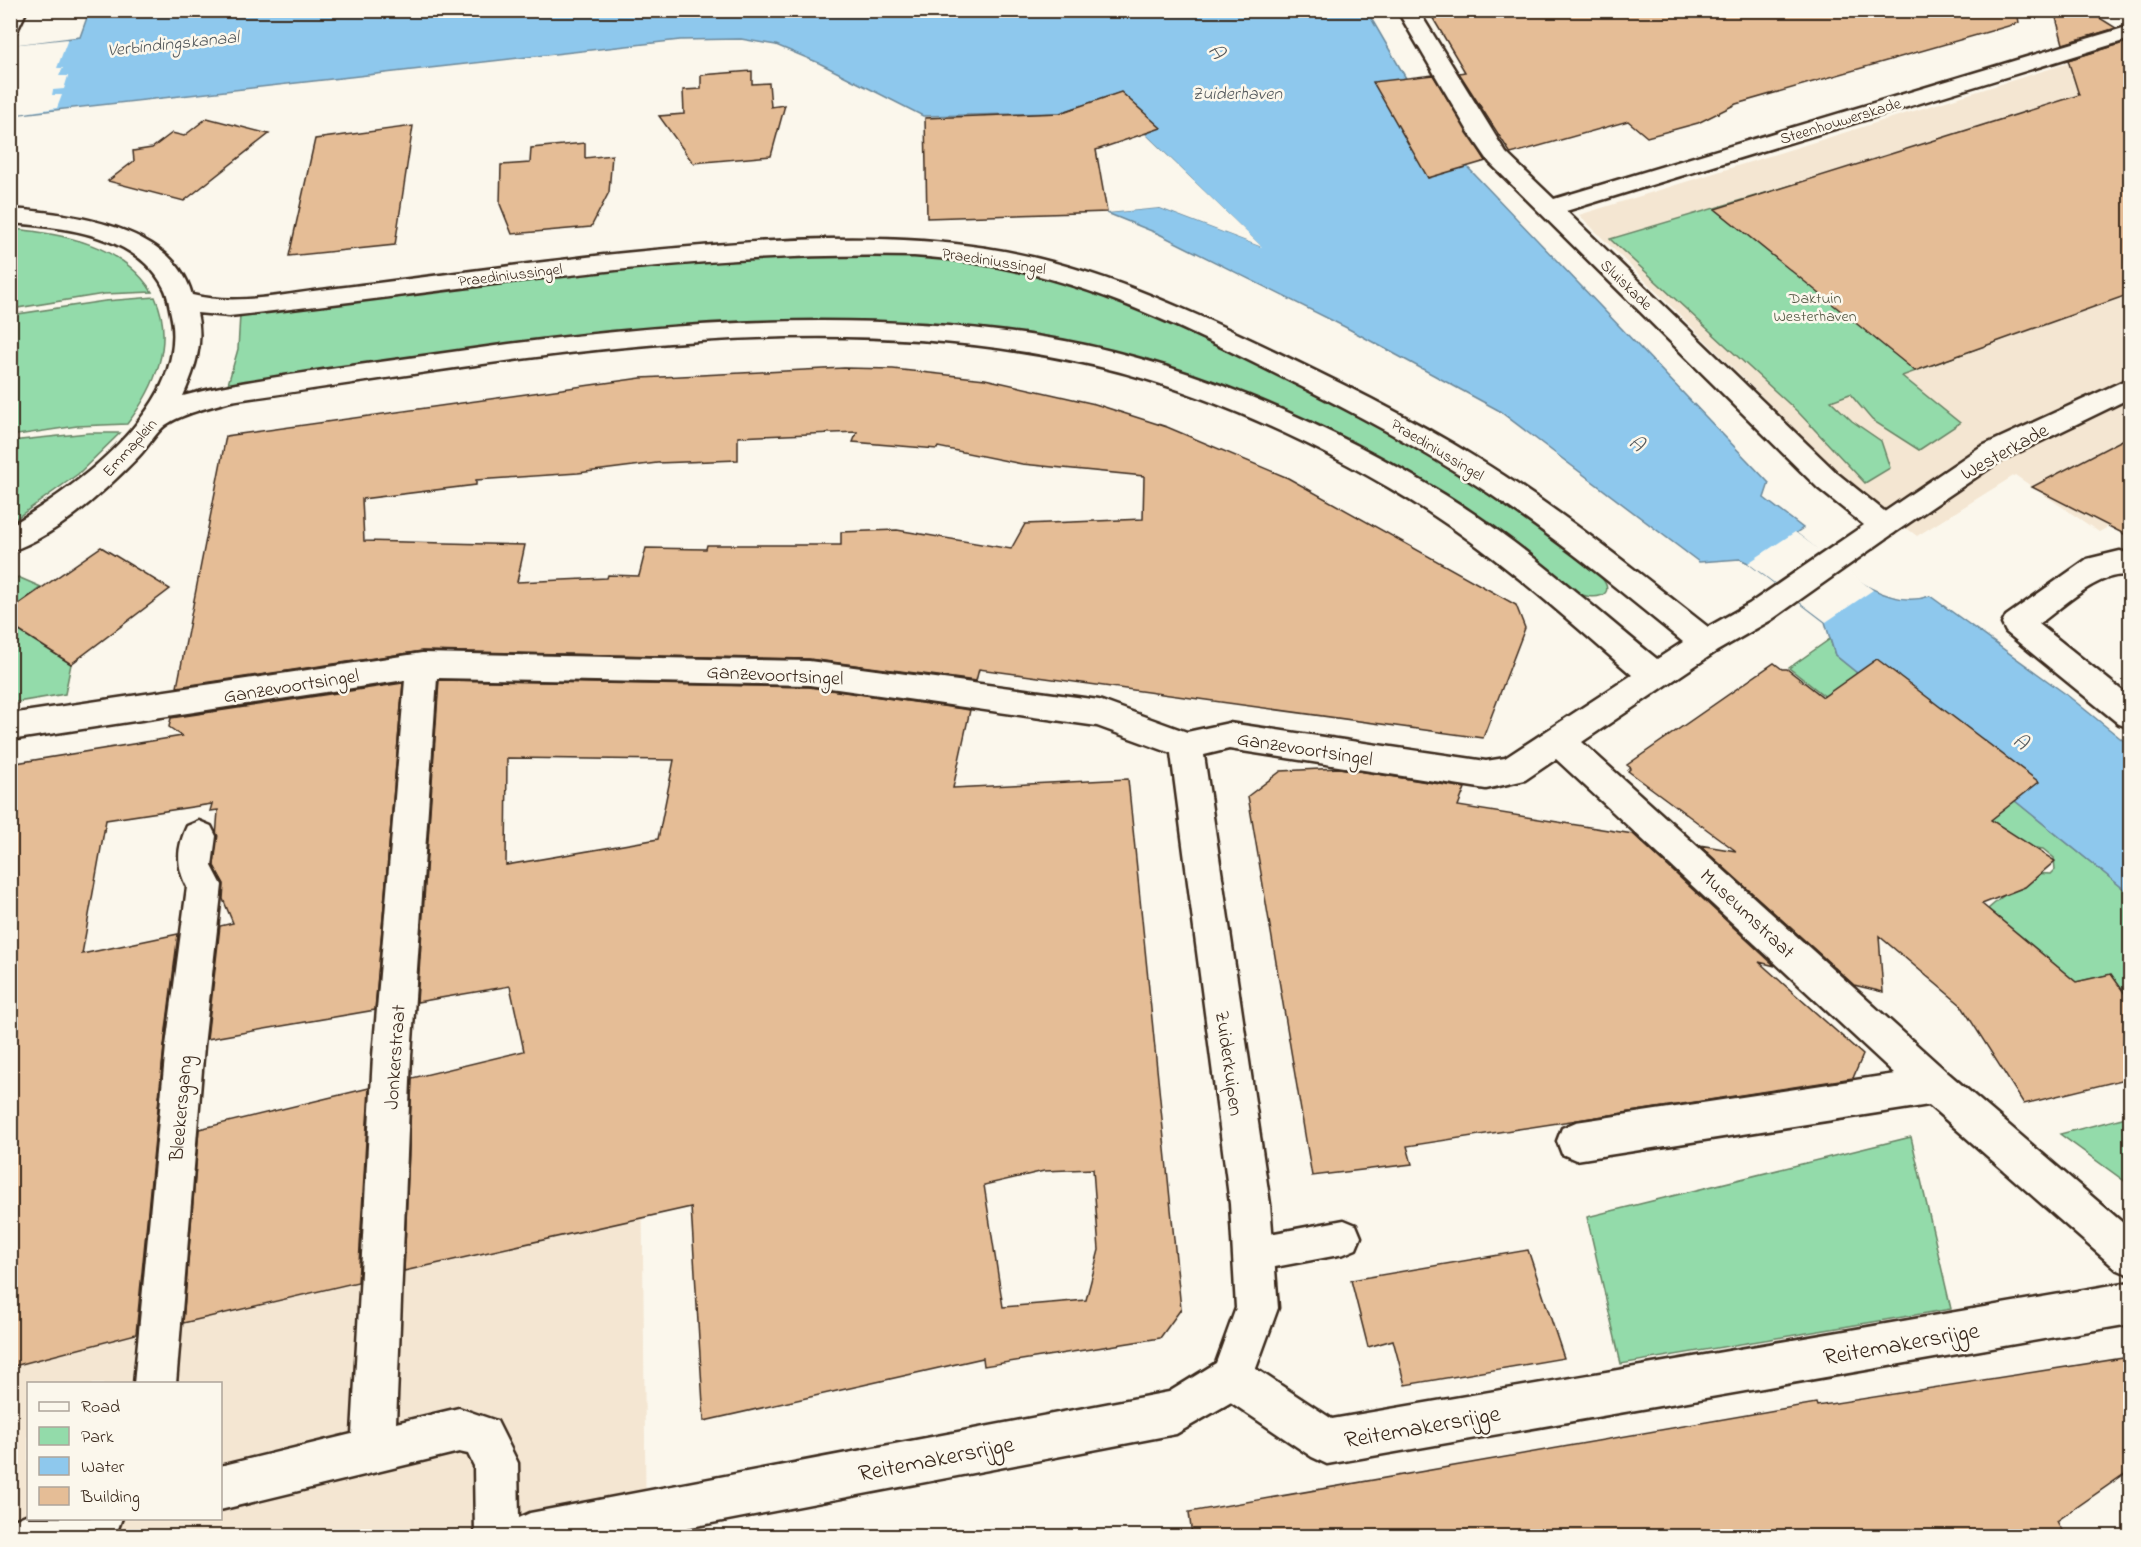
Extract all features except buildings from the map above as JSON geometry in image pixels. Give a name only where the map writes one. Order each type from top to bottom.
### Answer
[{"type":"street","points":[[10,27],[17,10]]},
{"type":"street","name":"Sluiskade","points":[[1407,10],[1479,131],[1498,158],[1828,481],[1884,526]]},
{"type":"street","name":"Steenhouwerskade","points":[[1549,208],[2130,32]]},
{"type":"street","name":"Emmaplein","points":[[10,216],[70,223],[121,238],[159,264],[176,285],[183,301],[188,325],[185,354],[174,386],[154,420],[126,454],[89,488],[10,540]]},
{"type":"street","name":"Praediniussingel","points":[[183,301],[210,308],[229,309],[703,252],[842,248],[934,250],[1040,265],[1085,279],[1193,322],[1411,431],[1474,469],[1516,498],[1640,590],[1706,643]]},
{"type":"street","points":[[154,420],[192,403],[231,392],[635,339],[730,332],[844,328],[906,331],[1041,345],[1148,373],[1200,390],[1343,451],[1432,502],[1495,543],[1656,677]]},
{"type":"street","name":"Westerkade","points":[[1884,526],[1990,454],[2130,387]]},
{"type":"street","points":[[1559,741],[1706,643],[1787,593],[1884,526]]},
{"type":"street","points":[[2130,565],[2120,562],[2097,567],[2017,624],[2130,715]]},
{"type":"street","name":"Ganzevoortsingel","points":[[10,727],[422,665],[809,672],[1100,713],[1186,745],[1229,735],[1486,775],[1513,770],[1559,741]]},
{"type":"street","name":"Jonkerstraat","points":[[373,1449],[381,1263],[411,787],[422,665]]},
{"type":"street","name":"Museumstraat","points":[[1559,741],[1935,1086],[2130,1255]]},
{"type":"street","name":"Zuiderkuipen","points":[[1186,745],[1250,1204],[1257,1308],[1232,1378]]},
{"type":"street","name":"Bleekersgang","points":[[155,1382],[185,1047],[205,885],[195,868],[199,836]]},
{"type":"street","points":[[1576,1141],[1935,1086]]},
{"type":"street","name":"Reitemakersrijge","points":[[530,1536],[1176,1412],[1232,1378],[1327,1442],[2130,1303]]},
{"type":"street","points":[[222,1487],[373,1449],[459,1430],[482,1436],[496,1463],[497,1536]]},
{"type":"street","points":[[30,1536],[92,1520]]},
{"type":"lane","points":[[1253,1254],[1344,1238]]},
{"type":"shaded area","points":[[2130,44],[2130,515],[2099,532],[2015,475],[1917,536],[1855,489],[1579,215]]},
{"type":"shaded area","points":[[641,1061],[646,1536],[11,1536],[10,1199]]},
{"type":"green space","name":"Daktuin Westerhaven","points":[[1802,182],[2003,339],[1902,376],[1960,423],[1919,450],[1872,420],[1850,394],[1831,401],[1852,421],[1881,441],[1890,468],[1865,483],[1799,413],[1610,239]]},
{"type":"green space","points":[[11,229],[70,238],[108,252],[140,276],[152,292],[104,294],[11,309]]},
{"type":"green space","points":[[842,255],[944,258],[1005,266],[1095,292],[1182,327],[1338,402],[1457,469],[1519,513],[1600,576],[1607,589],[1601,596],[1595,597],[1575,592],[1411,477],[1045,339],[980,329],[844,321],[706,325],[390,362],[228,384],[238,349],[240,315],[634,267],[705,260]]},
{"type":"green space","points":[[155,297],[161,314],[163,331],[159,364],[146,395],[127,424],[77,426],[11,436],[11,315],[105,301]]},
{"type":"green space","points":[[88,433],[120,433],[78,474],[11,522],[11,441]]},
{"type":"green space","points":[[18,577],[41,587],[11,610],[10,582]]},
{"type":"green space","points":[[10,625],[71,664],[65,694],[11,703]]},
{"type":"green space","points":[[1830,639],[1835,655],[2130,894],[2130,1001],[2111,974],[2076,982],[1988,909],[2030,873],[2051,874],[2055,870],[2054,858],[2043,849],[2024,846],[1954,791],[1949,794],[1789,668]]},
{"type":"green space","points":[[2130,1116],[2130,1185],[2060,1134]]},
{"type":"green space","points":[[1911,1137],[1951,1309],[1621,1364],[1587,1217]]},
{"type":"water","points":[[92,10],[1367,11],[1432,123],[1454,153],[1769,483],[1764,498],[1803,528],[1796,533],[1858,581],[1876,591],[1894,597],[1912,599],[1930,596],[2067,695],[2130,746],[2130,894],[1835,655],[1825,622],[1748,563],[1740,559],[1699,562],[1498,410],[1345,327],[1159,234],[1107,213],[1160,208],[1260,246],[1145,134],[1160,128],[1121,92],[1060,113],[923,116],[819,63],[776,45],[741,39],[680,40],[11,115],[10,46],[80,37],[89,12]]},
{"type":"pier","points":[[68,39],[57,68],[63,68],[59,76],[68,76],[64,89],[53,90],[52,95],[62,95],[57,108],[11,115],[11,45]]},
{"type":"pier","points":[[1145,134],[1262,247],[1160,208],[1107,213],[1106,210],[1160,205],[1249,239],[1142,135]]},
{"type":"pier","points":[[1795,532],[1873,590],[1826,622],[1748,563]]},
{"type":"water label","name":"Verbindingskanaal","points":[[173,43]]},
{"type":"water label","name":"A","points":[[1217,51]]},
{"type":"water label","name":"Zuiderhaven","points":[[1237,93]]},
{"type":"water label","name":"A","points":[[1637,443]]},
{"type":"water label","name":"A","points":[[2021,741]]}]
